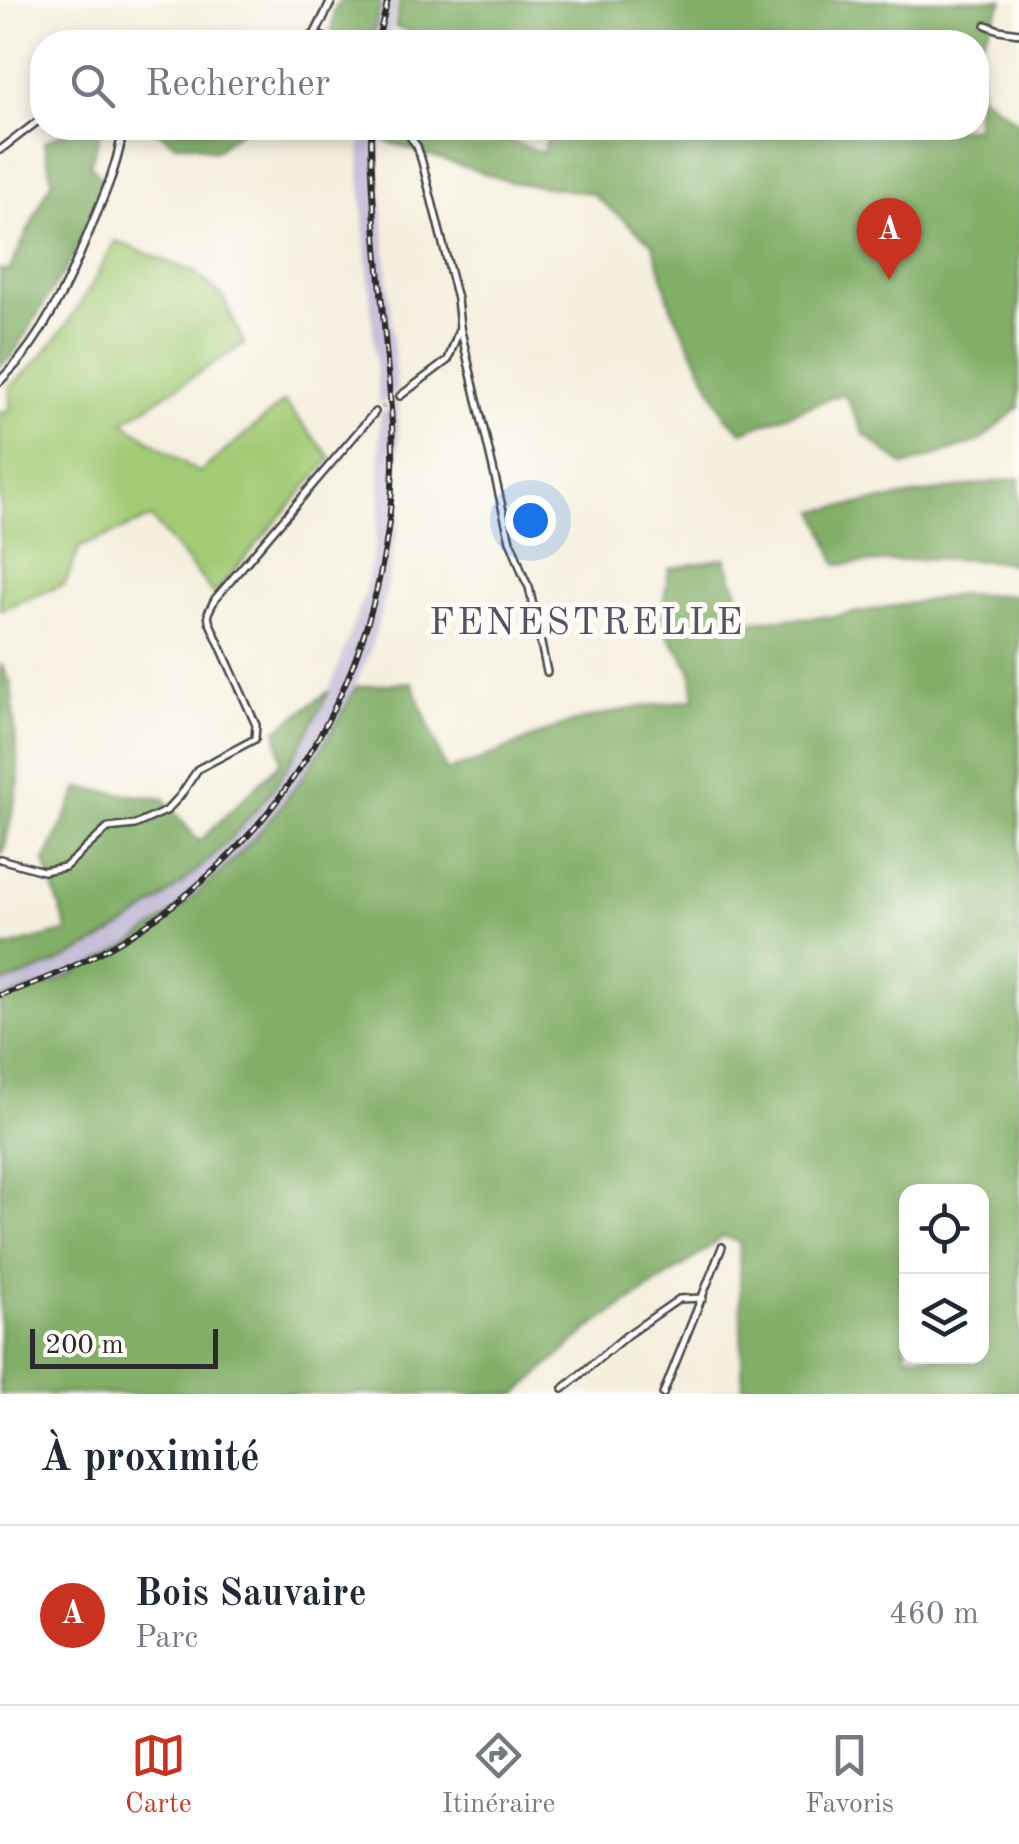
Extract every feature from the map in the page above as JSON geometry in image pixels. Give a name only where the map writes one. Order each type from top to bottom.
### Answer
[{"type":"street","points":[[317,30],[332,0]]},
{"type":"street","points":[[986,25],[1019,33]]},
{"type":"street","points":[[0,150],[30,127]]},
{"type":"street","points":[[0,380],[34,339],[75,267],[112,177],[122,140]]},
{"type":"street","points":[[412,140],[422,162],[510,541],[529,587],[547,672]]},
{"type":"street","points":[[400,396],[448,360],[460,327]]},
{"type":"street","points":[[0,859],[43,870],[65,867],[108,828],[135,825],[166,810],[198,769],[254,738],[256,725],[208,613],[215,599],[376,412]]},
{"type":"street","points":[[664,1394],[722,1247]]},
{"type":"street","points":[[563,1389],[627,1335],[676,1301],[702,1298]]},
{"type":"street","points":[[676,1301],[698,1309]]},
{"type":"shaded area","points":[[381,0],[397,0],[390,30],[374,30]]},
{"type":"shaded area","points":[[361,140],[380,140],[397,393],[379,405],[360,176]]},
{"type":"shaded area","points":[[398,402],[400,516],[378,623],[369,654],[340,718],[293,792],[271,822],[228,866],[159,924],[64,979],[0,1000],[0,984],[89,946],[168,893],[242,826],[273,787],[329,691],[365,592],[380,499],[380,414]]},
{"type":"green space","points":[[340,0],[381,0],[374,30],[332,30],[334,11]]},
{"type":"green space","points":[[400,0],[1003,0],[988,30],[395,27]]},
{"type":"green space","points":[[989,101],[1019,123],[1019,407],[980,441],[904,466],[864,434],[844,393],[742,432],[726,417],[671,307],[653,244],[591,193],[511,182],[386,140],[508,140],[543,153],[547,140],[989,140]]},
{"type":"green space","points":[[98,140],[90,165],[103,179],[75,253],[11,358],[0,366],[0,269],[9,271],[52,180],[44,142]]},
{"type":"green space","points":[[170,140],[229,140],[215,151],[195,144],[175,144]]},
{"type":"green space","points":[[115,241],[196,273],[223,297],[244,344],[123,422],[199,473],[284,402],[331,458],[214,594],[151,518],[80,547],[65,584],[0,610],[0,412],[10,412],[10,386],[57,338]]},
{"type":"green space","points":[[1019,478],[1019,567],[1006,562],[937,558],[837,565],[816,511]]},
{"type":"green space","points":[[725,558],[748,621],[836,616],[959,595],[1019,595],[1019,1394],[743,1394],[739,1242],[723,1236],[589,1329],[517,1394],[0,1394],[0,1000],[57,981],[112,954],[197,894],[270,819],[331,733],[356,687],[412,682],[446,771],[578,721],[695,699],[691,669],[660,623],[669,569]]},
{"type":"green space","points":[[0,663],[11,684],[19,780],[0,856]]},
{"type":"green space","points":[[329,691],[271,791],[184,882],[115,932],[78,953],[0,984],[0,949],[68,931],[45,862],[79,788],[164,799],[199,842],[281,762],[277,730]]},
{"type":"tunnel","points":[[375,412],[400,396]]},
{"type":"railway","points":[[380,30],[388,0]]},
{"type":"railway","points":[[0,995],[84,961],[159,915],[225,859],[282,794],[327,721],[362,642],[384,556],[393,467],[371,140]]},
{"type":"place","name":"Bois Sauvaire","points":[[889,280]]},
{"type":"district","name":"FENESTRELLE","points":[[587,624]]}]
